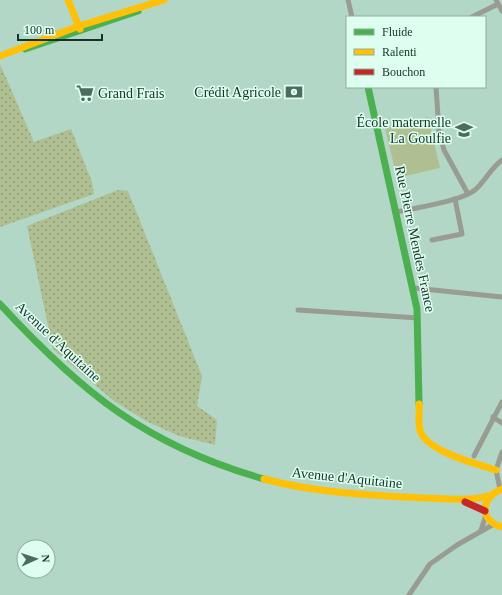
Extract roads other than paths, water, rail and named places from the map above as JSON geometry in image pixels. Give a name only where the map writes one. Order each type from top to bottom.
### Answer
[{"type":"street","points":[[68,0],[80,28]]},
{"type":"street","points":[[9,53],[31,43],[107,19],[111,15],[164,0]]},
{"type":"street","points":[[348,0],[352,16]]},
{"type":"street","points":[[474,16],[497,2],[502,11]]},
{"type":"street","points":[[0,56],[46,44],[127,15],[147,5]]},
{"type":"street","points":[[46,44],[49,40],[80,28]]},
{"type":"street","name":"Rue Pierre Mendes France","points":[[368,88],[414,288],[418,318],[420,432],[425,439],[440,448],[496,470]]},
{"type":"street","points":[[436,88],[439,131],[442,144],[451,164],[468,194]]},
{"type":"street","points":[[397,212],[455,199],[468,194],[480,185],[502,160]]},
{"type":"street","points":[[432,240],[462,234],[455,199]]},
{"type":"street","points":[[414,288],[502,297]]},
{"type":"street","name":"Avenue d'Aquitaine","points":[[0,304],[25,331],[78,382],[146,431],[176,446],[239,472],[284,484],[312,489],[388,496],[461,500],[488,496]]},
{"type":"street","points":[[298,310],[418,318]]},
{"type":"street","points":[[474,456],[502,402]]},
{"type":"street","points":[[493,417],[502,423]]},
{"type":"street","points":[[481,530],[486,513],[488,496],[501,489],[496,470],[502,452]]},
{"type":"street","name":"Avenue d'Aquitaine","points":[[461,500],[486,513]]},
{"type":"street","points":[[486,513],[494,524],[502,527]]},
{"type":"street","points":[[410,595],[430,564],[481,530],[494,524]]},
{"type":"place","name":"Crédit Agricole","points":[[294,92]]},
{"type":"place","name":"Grand Frais","points":[[85,93]]},
{"type":"place","name":"École maternelle La Goulfie","points":[[464,130]]}]
